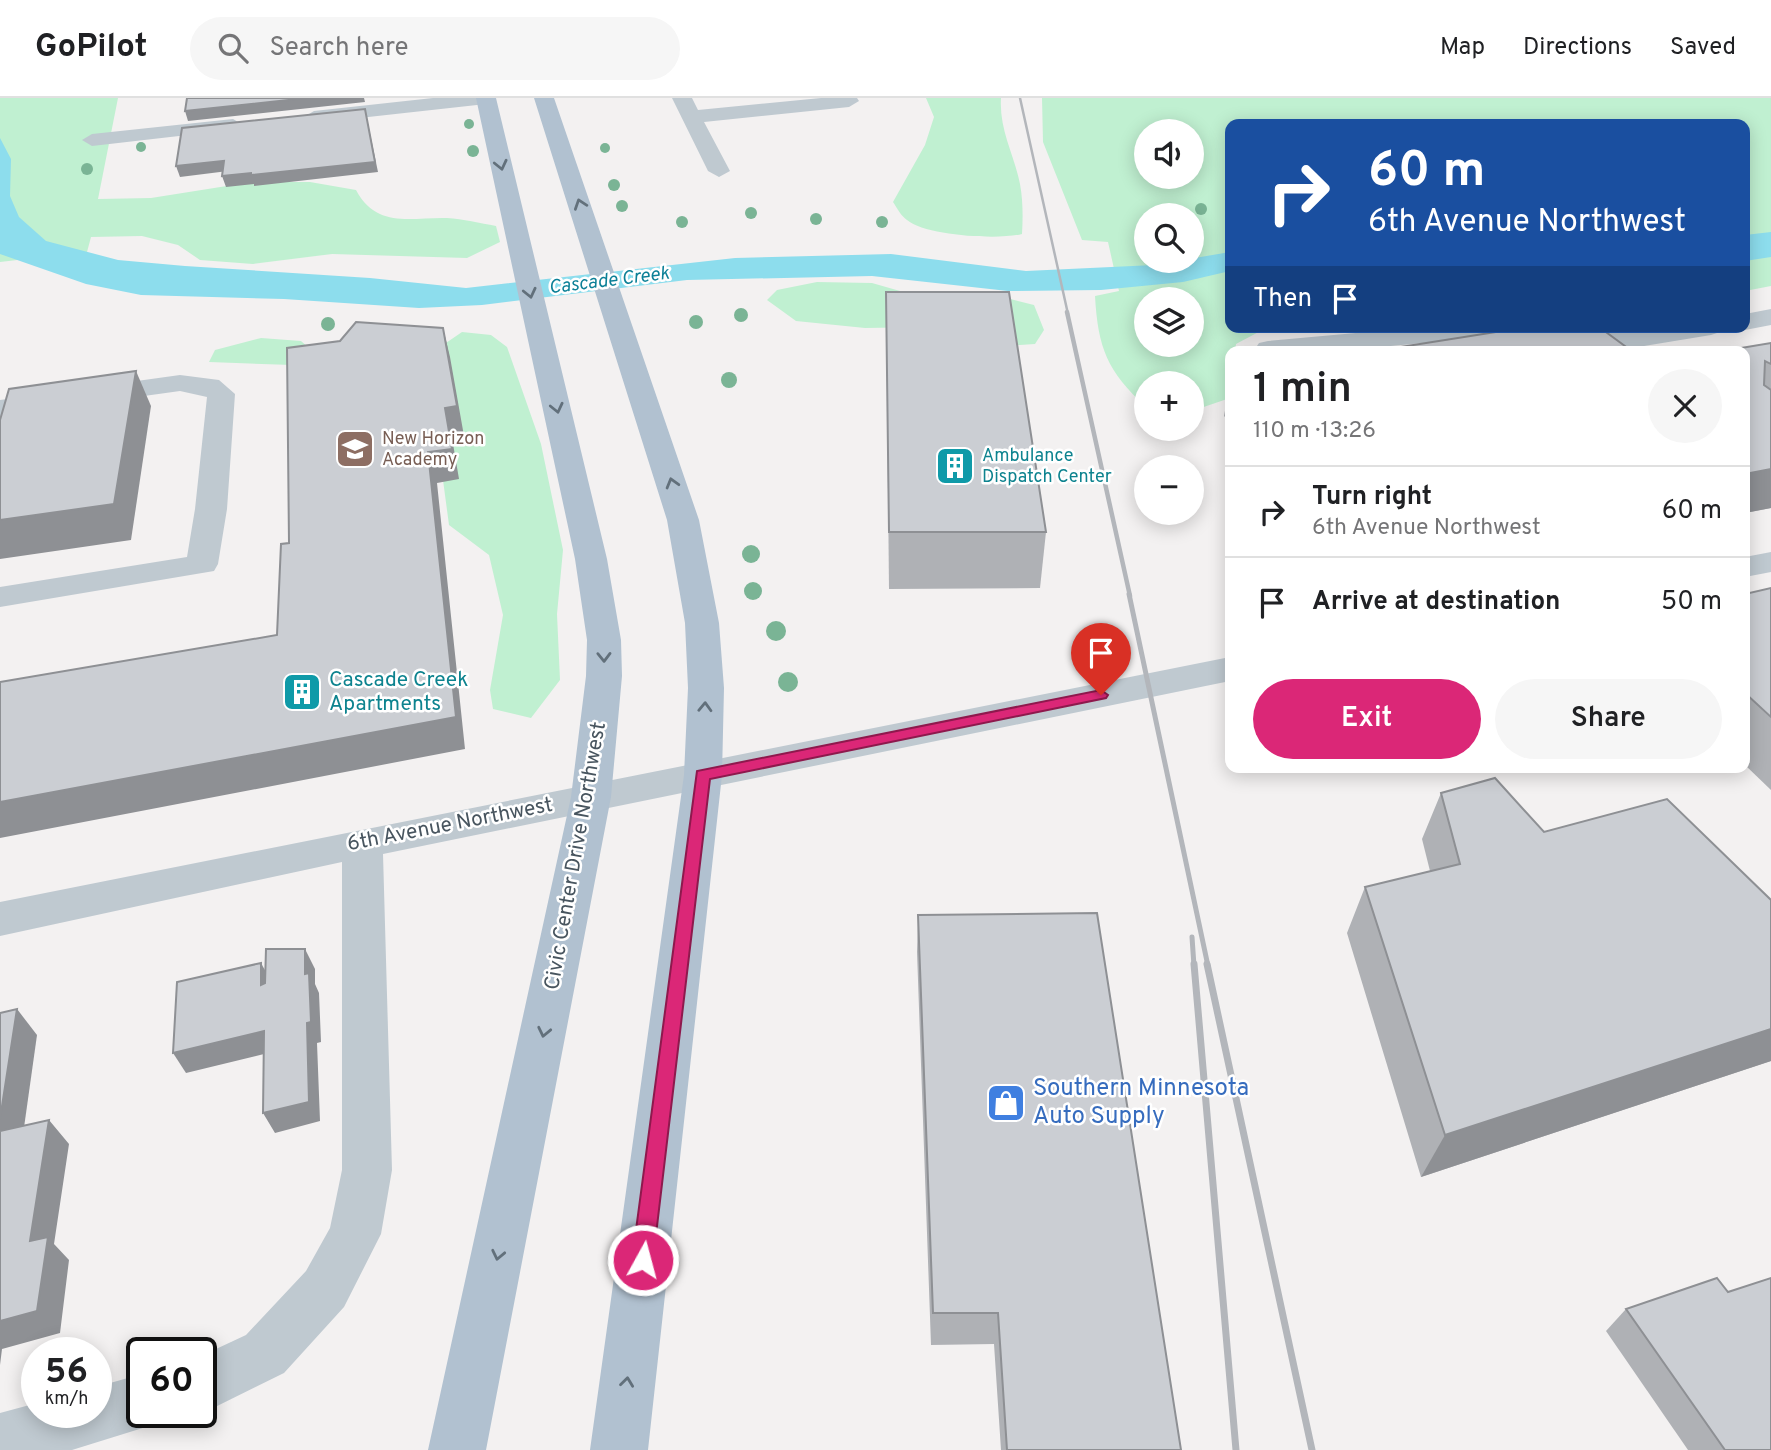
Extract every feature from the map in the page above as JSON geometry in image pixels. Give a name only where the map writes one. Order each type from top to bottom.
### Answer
[{"type":"main road","name":"Civic Center Drive Northwest","points":[[457,1450],[591,797],[603,705],[604,640],[593,569],[486,98]]},
{"type":"main road","points":[[544,98],[667,464],[693,565],[702,623],[706,688],[703,775],[619,1450]]},
{"type":"street","points":[[298,118],[431,101],[486,98]]},
{"type":"street","points":[[682,98],[694,117],[719,171]]},
{"type":"street","points":[[694,117],[849,101],[846,98]]},
{"type":"street","points":[[92,140],[256,123]]},
{"type":"street","points":[[1750,321],[1771,317]]},
{"type":"street","points":[[1301,346],[1445,333]]},
{"type":"street","points":[[1493,333],[1646,345],[1689,333]]},
{"type":"street","points":[[0,408],[180,383],[209,386],[221,394],[212,496],[202,564],[0,597]]},
{"type":"street","points":[[1750,566],[1771,562]]},
{"type":"street","name":"6th Avenue Northwest","points":[[0,919],[1225,669]]},
{"type":"street","points":[[217,1378],[265,1354],[325,1289],[355,1234],[367,1170],[362,843]]},
{"type":"street","points":[[0,1442],[126,1407]]},
{"type":"green space","points":[[0,98],[118,98],[98,199],[151,198],[252,182],[310,182],[356,190],[364,202],[384,216],[453,219],[496,226],[500,242],[467,258],[332,254],[253,264],[200,260],[178,245],[142,236],[91,237],[87,252],[0,262]]},
{"type":"green space","points":[[926,98],[1001,98],[1005,131],[1021,190],[1022,234],[981,236],[946,233],[916,225],[899,212],[893,202],[925,145],[934,117]]},
{"type":"green space","points":[[1042,98],[1771,98],[1771,286],[1750,290],[1750,119],[1225,119],[1225,333],[1257,333],[1236,346],[1225,346],[1225,400],[1204,407],[1204,371],[1134,371],[1134,395],[1107,358],[1099,330],[1095,296],[1119,291],[1108,242],[1082,240],[1043,142]]},
{"type":"green space","points":[[817,282],[872,283],[900,291],[995,295],[1034,305],[1044,330],[1035,344],[1004,346],[929,327],[865,328],[796,321],[767,300],[777,290]]},
{"type":"green space","points":[[462,332],[491,335],[507,347],[541,444],[563,550],[557,614],[560,680],[531,718],[493,709],[490,690],[503,615],[489,555],[449,525],[443,480],[443,345]]},
{"type":"green space","points":[[261,338],[301,341],[310,349],[292,365],[209,362],[215,350]]},
{"type":"water","name":"Cascade Creek","points":[[0,138],[11,159],[10,196],[19,217],[46,241],[118,260],[370,278],[466,288],[735,258],[891,254],[1026,271],[1134,266],[1134,273],[1204,273],[1204,256],[1225,253],[1225,272],[1183,282],[1101,290],[1008,291],[872,276],[687,280],[482,305],[419,308],[284,299],[141,295],[86,284],[0,254]]},
{"type":"water","points":[[1771,232],[1771,257],[1750,260],[1750,234]]},
{"type":"building","points":[[187,98],[307,98],[185,111]]},
{"type":"building","points":[[365,109],[375,162],[222,176],[224,161],[176,166],[182,128]]},
{"type":"building","name":"Ambulance Dispatch Center","points":[[886,292],[1009,292],[1046,532],[889,532]]},
{"type":"building","points":[[356,322],[443,328],[457,406],[445,408],[452,449],[428,452],[456,717],[0,802],[0,682],[277,635],[281,544],[289,543],[287,348],[340,341]]},
{"type":"building","points":[[1489,333],[1607,333],[1625,346],[1407,346]]},
{"type":"building","points":[[1771,343],[1771,364],[1765,361],[1764,385],[1771,390],[1771,469],[1750,473],[1750,346]]},
{"type":"building","points":[[136,371],[114,504],[0,520],[0,420],[9,389]]},
{"type":"building","points":[[1771,588],[1771,717],[1750,698],[1750,593]]},
{"type":"building","points":[[1495,778],[1544,832],[1667,799],[1771,900],[1771,1029],[1445,1135],[1365,887],[1460,864],[1441,793]]},
{"type":"building","points":[[1097,913],[1181,1450],[1007,1450],[998,1313],[933,1313],[918,915]]},
{"type":"building","points":[[266,949],[305,949],[311,1022],[307,1023],[309,1102],[263,1113],[264,1031],[173,1053],[177,982],[261,963],[261,985],[265,983]]},
{"type":"building","points":[[17,1009],[0,1119],[0,1013]]},
{"type":"building","points":[[49,1120],[30,1241],[48,1237],[37,1311],[0,1321],[0,1131]]},
{"type":"building","points":[[1717,1278],[1728,1292],[1771,1278],[1771,1450],[1725,1450],[1626,1309]]},
{"type":"railway","points":[[1020,98],[1068,314]]},
{"type":"railway","points":[[1067,312],[1130,596]]},
{"type":"railway","points":[[1129,594],[1208,966]]},
{"type":"railway","points":[[1192,937],[1194,966]]},
{"type":"railway","points":[[1194,964],[1236,1450]]},
{"type":"railway","points":[[1207,964],[1312,1450]]},
{"type":"place","name":"New Horizon Academy","points":[[355,449]]},
{"type":"place","name":"Ambulance Dispatch Center","points":[[955,466]]},
{"type":"place","name":"Cascade Creek Apartments","points":[[302,692]]},
{"type":"place","name":"Southern Minnesota Auto Supply","points":[[1006,1103]]},
{"type":"route","points":[[643,1260],[703,775],[1101,695]]}]
